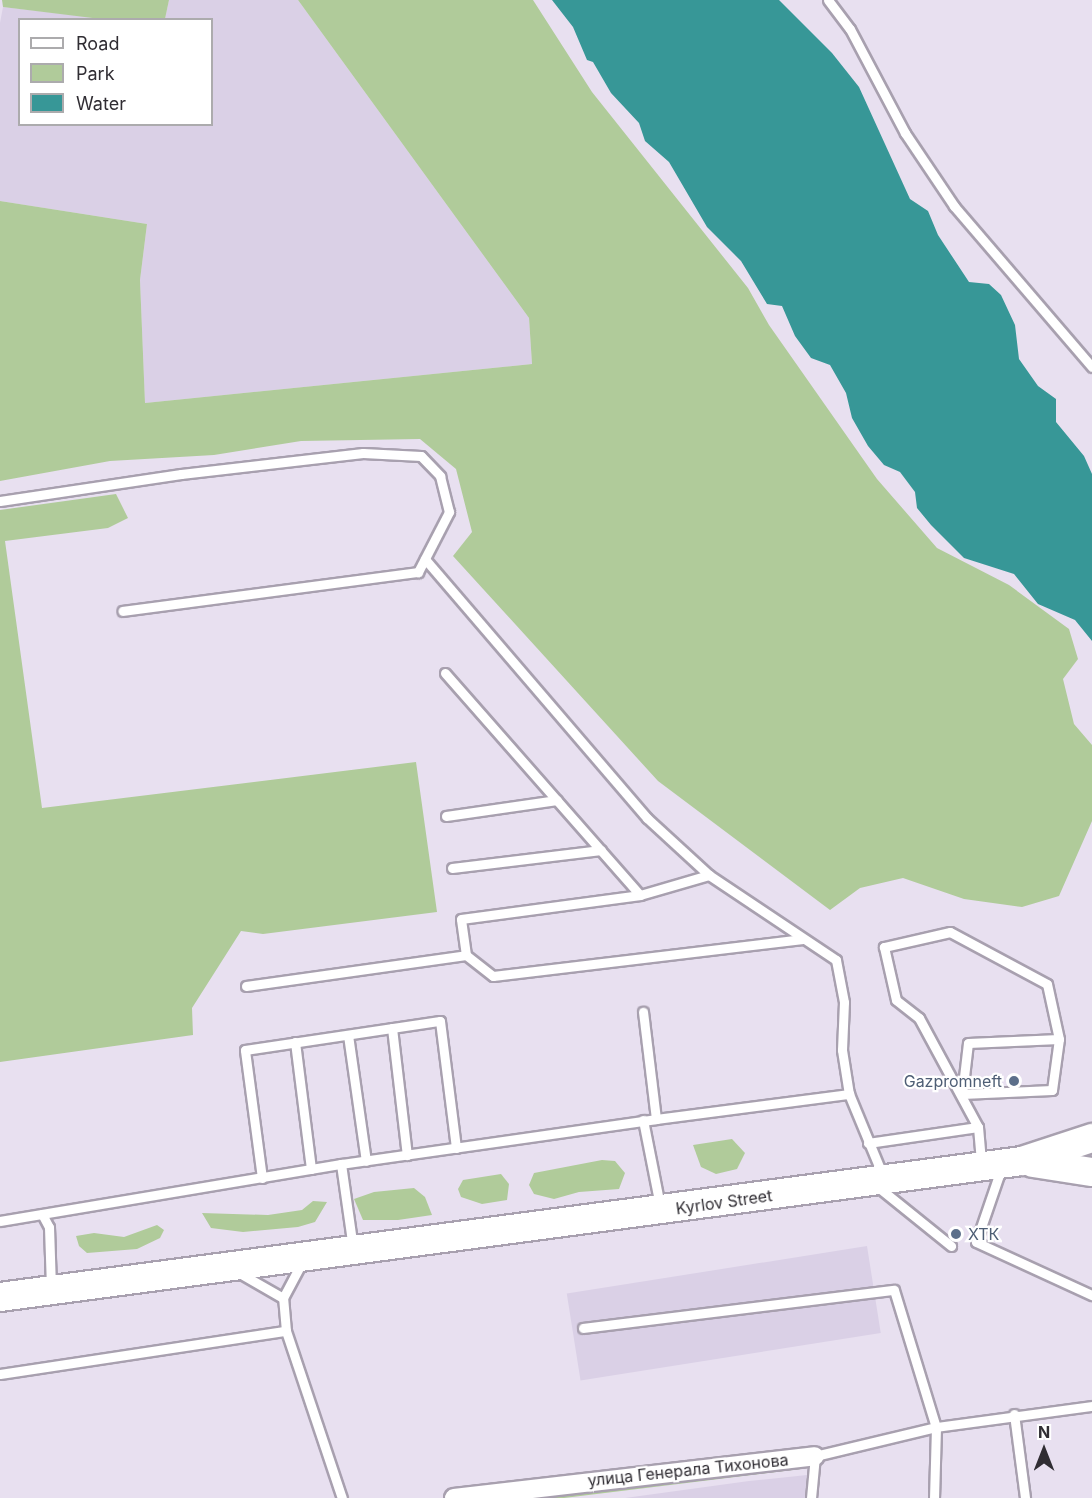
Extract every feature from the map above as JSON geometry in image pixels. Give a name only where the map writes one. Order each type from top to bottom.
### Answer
[{"type":"main road","name":"Kyrlov Street","points":[[354,1252],[1002,1164],[1092,1138]]},
{"type":"main road","points":[[1002,1164],[1092,1172]]},
{"type":"main road","points":[[0,1315],[243,1275],[354,1252]]},
{"type":"main road","points":[[0,1297],[51,1293],[354,1252]]},
{"type":"street","name":"улица Генерала Тихонова","points":[[454,1498],[815,1456]]},
{"type":"lane","points":[[828,0],[850,29],[905,133],[954,206],[1092,367]]},
{"type":"lane","points":[[0,501],[301,459],[363,453],[421,456],[441,476],[449,512],[418,572],[409,576],[123,611]]},
{"type":"lane","points":[[424,560],[647,818],[709,875],[836,960],[844,1002],[842,1050],[849,1094],[868,1143],[878,1181],[951,1246]]},
{"type":"lane","points":[[445,673],[640,895]]},
{"type":"lane","points":[[446,816],[557,800]]},
{"type":"lane","points":[[452,868],[601,850]]},
{"type":"lane","points":[[709,875],[640,895],[461,919],[466,955],[493,976],[803,939]]},
{"type":"lane","points":[[962,1094],[1052,1090],[1059,1039],[1047,984],[950,932],[884,947],[896,1000],[919,1018],[978,1127],[1002,1164],[976,1242],[1092,1295]]},
{"type":"lane","points":[[246,986],[466,955]]},
{"type":"lane","points":[[643,1012],[656,1119]]},
{"type":"lane","points":[[262,1178],[245,1050],[295,1042],[440,1021],[456,1148]]},
{"type":"lane","points":[[392,1028],[407,1155]]},
{"type":"lane","points":[[348,1035],[366,1161]]},
{"type":"lane","points":[[962,1094],[968,1043],[1059,1039]]},
{"type":"lane","points":[[295,1042],[311,1169]]},
{"type":"lane","points":[[0,1221],[341,1164],[644,1120],[849,1094]]},
{"type":"lane","points":[[644,1120],[661,1211]]},
{"type":"lane","points":[[868,1143],[978,1127]]},
{"type":"lane","points":[[341,1164],[354,1252]]},
{"type":"lane","points":[[42,1214],[49,1227],[51,1293]]},
{"type":"lane","points":[[302,1263],[283,1298],[286,1331],[342,1498]]},
{"type":"lane","points":[[243,1275],[283,1298]]},
{"type":"lane","points":[[583,1328],[894,1290],[936,1427],[934,1498]]},
{"type":"lane","points":[[0,1374],[286,1331]]},
{"type":"lane","points":[[812,1498],[815,1456],[936,1427],[1014,1414],[1092,1406]]},
{"type":"lane","points":[[1014,1414],[1025,1498]]},
{"type":"shaded area","points":[[169,0],[298,0],[529,318],[532,364],[145,403],[140,280],[147,224],[0,201],[0,23],[3,7],[100,18],[18,18],[18,126],[213,126],[213,18],[165,18]]},
{"type":"shaded area","points":[[867,1246],[881,1333],[581,1380],[567,1294]]},
{"type":"shaded area","points":[[807,1475],[805,1498],[625,1498],[749,1481]]},
{"type":"green space","points":[[2,0],[169,0],[165,18],[93,18],[3,7]]},
{"type":"green space","points":[[298,0],[533,0],[592,92],[748,288],[769,325],[877,479],[937,548],[1009,585],[1069,629],[1078,659],[1063,679],[1074,724],[1092,745],[1092,821],[1059,896],[1022,907],[964,899],[903,878],[860,888],[830,910],[658,781],[453,556],[472,532],[456,469],[420,439],[301,441],[214,455],[110,461],[0,481],[0,201],[147,224],[140,280],[145,403],[532,364],[529,318]]},
{"type":"green space","points":[[116,494],[128,518],[108,528],[5,541],[42,808],[416,762],[437,912],[263,934],[241,931],[192,1008],[193,1035],[0,1062],[0,510]]},
{"type":"green space","points":[[732,1139],[745,1153],[737,1169],[716,1174],[701,1167],[693,1145]]},
{"type":"green space","points":[[602,1160],[615,1161],[625,1173],[619,1189],[579,1192],[554,1199],[534,1194],[529,1185],[534,1173]]},
{"type":"green space","points":[[501,1174],[509,1184],[507,1200],[482,1204],[461,1197],[458,1189],[463,1180]]},
{"type":"green space","points":[[414,1188],[425,1197],[432,1215],[398,1220],[363,1220],[354,1199],[374,1192]]},
{"type":"green space","points":[[313,1201],[327,1202],[315,1222],[298,1227],[243,1232],[211,1228],[202,1213],[268,1215],[302,1210]]},
{"type":"green space","points":[[157,1225],[164,1230],[160,1238],[137,1249],[87,1253],[79,1246],[76,1236],[94,1233],[124,1237]]},
{"type":"green space","points":[[786,1463],[801,1469],[564,1498],[521,1498]]},
{"type":"water","points":[[552,0],[779,0],[832,53],[859,87],[910,199],[928,211],[938,235],[969,282],[989,284],[1001,295],[1015,325],[1019,359],[1038,386],[1056,399],[1056,422],[1084,456],[1092,474],[1092,641],[1075,620],[1038,604],[1014,574],[964,558],[931,525],[917,508],[915,492],[900,472],[884,465],[868,446],[852,418],[846,393],[830,365],[811,358],[795,336],[782,306],[767,304],[741,261],[707,227],[669,162],[645,141],[639,123],[611,93],[593,62],[587,60],[573,27]]},
{"type":"place","name":"Gazpromneft","points":[[1014,1081]]},
{"type":"place","name":"ХТК","points":[[956,1234]]}]
